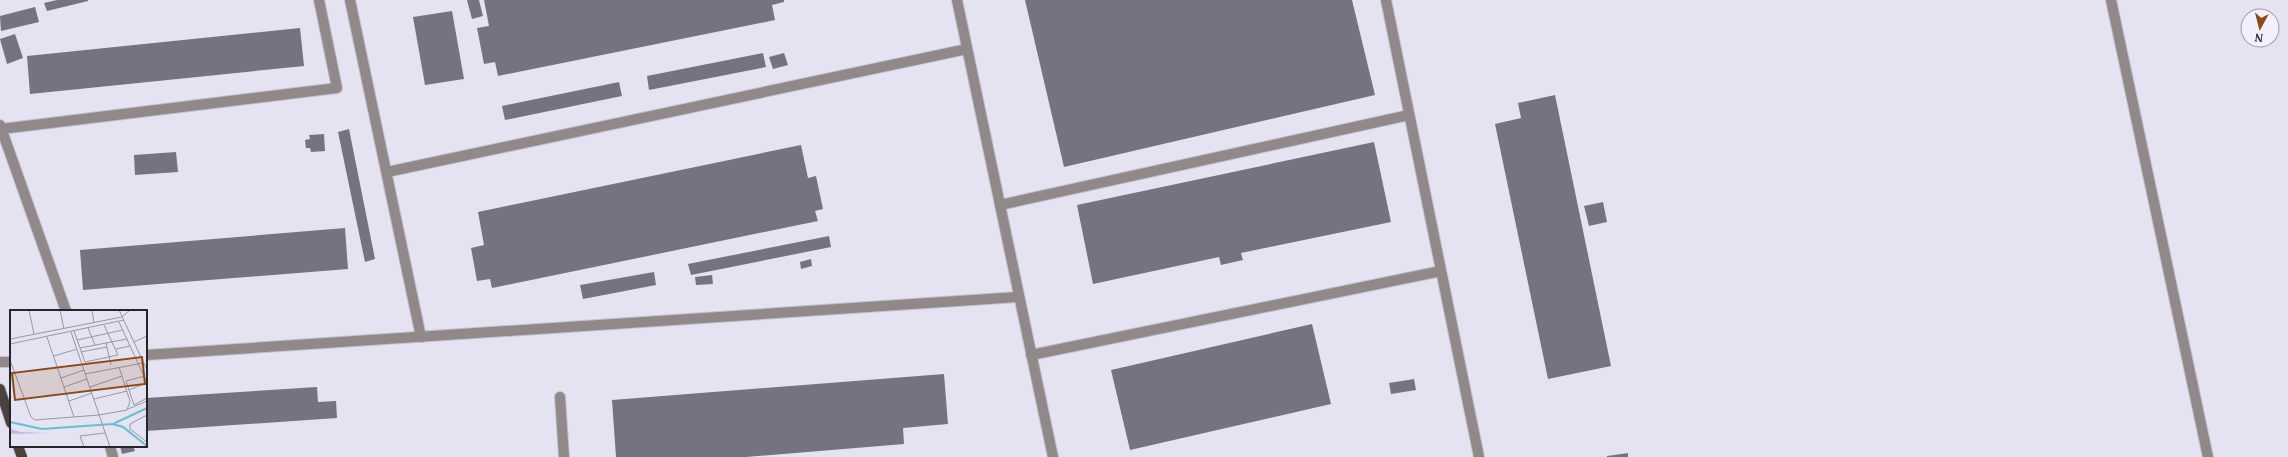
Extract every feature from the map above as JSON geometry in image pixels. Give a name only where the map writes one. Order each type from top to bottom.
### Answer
[{"type":"main road","points":[[0,389],[10,420]]},
{"type":"main road","points":[[18,447],[22,457]]},
{"type":"lane","points":[[66,310],[0,127],[337,88],[319,0]]},
{"type":"lane","points":[[350,0],[421,337]]},
{"type":"lane","points":[[957,0],[1018,297],[1053,457]]},
{"type":"lane","points":[[1386,0],[1479,457]]},
{"type":"lane","points":[[2111,0],[2208,457]]},
{"type":"lane","points":[[386,172],[967,49]]},
{"type":"lane","points":[[1000,206],[1409,115]]},
{"type":"lane","points":[[1031,355],[1441,271]]},
{"type":"lane","points":[[147,356],[1018,297]]},
{"type":"lane","points":[[560,397],[564,457]]},
{"type":"lane","points":[[110,447],[113,457]]},
{"type":"building","points":[[57,0],[88,1],[47,11],[44,3]]},
{"type":"building","points":[[467,0],[479,0],[483,16],[472,19]]},
{"type":"building","points":[[484,0],[784,0],[784,2],[772,5],[775,20],[498,76],[495,62],[484,64],[477,28],[489,26]]},
{"type":"building","points":[[1025,0],[1352,0],[1375,95],[1064,167]]},
{"type":"building","points":[[35,7],[39,22],[1,31],[0,16]]},
{"type":"building","points":[[452,11],[464,79],[425,85],[413,17]]},
{"type":"building","points":[[300,28],[304,66],[30,94],[27,56]]},
{"type":"building","points":[[15,34],[23,58],[7,64],[0,39]]},
{"type":"building","points":[[763,53],[766,67],[649,90],[647,76]]},
{"type":"building","points":[[784,53],[788,65],[773,69],[769,57]]},
{"type":"building","points":[[619,82],[622,96],[505,120],[502,106]]},
{"type":"building","points":[[1555,95],[1611,366],[1548,379],[1495,124],[1521,118],[1518,103]]},
{"type":"building","points":[[349,129],[375,259],[365,262],[338,132]]},
{"type":"building","points":[[324,134],[325,151],[311,152],[310,148],[306,148],[305,140],[310,139],[309,135]]},
{"type":"building","points":[[1374,142],[1391,222],[1241,253],[1243,260],[1221,265],[1219,257],[1093,284],[1077,205]]},
{"type":"building","points":[[801,145],[808,178],[816,176],[823,209],[815,211],[818,221],[492,288],[490,279],[477,281],[471,248],[484,245],[478,212]]},
{"type":"building","points":[[176,152],[178,172],[135,175],[134,155]]},
{"type":"building","points":[[1603,202],[1607,222],[1589,226],[1584,206]]},
{"type":"building","points":[[345,228],[348,269],[83,290],[80,250]]},
{"type":"building","points":[[829,236],[831,247],[691,275],[688,264]]},
{"type":"building","points":[[811,259],[812,266],[801,269],[800,262]]},
{"type":"building","points":[[654,272],[656,285],[583,299],[580,285]]},
{"type":"building","points":[[712,275],[713,284],[696,285],[695,277]]},
{"type":"building","points":[[1312,324],[1331,404],[1130,450],[1111,370]]},
{"type":"building","points":[[944,374],[948,424],[903,428],[904,444],[746,457],[616,457],[612,400]]},
{"type":"building","points":[[1414,379],[1416,390],[1391,394],[1389,383]]},
{"type":"building","points":[[317,387],[318,402],[336,401],[337,418],[147,431],[147,398]]},
{"type":"building","points":[[120,447],[133,447],[135,451],[122,454]]},
{"type":"building","points":[[1628,453],[1628,457],[1607,457],[1607,456]]}]
